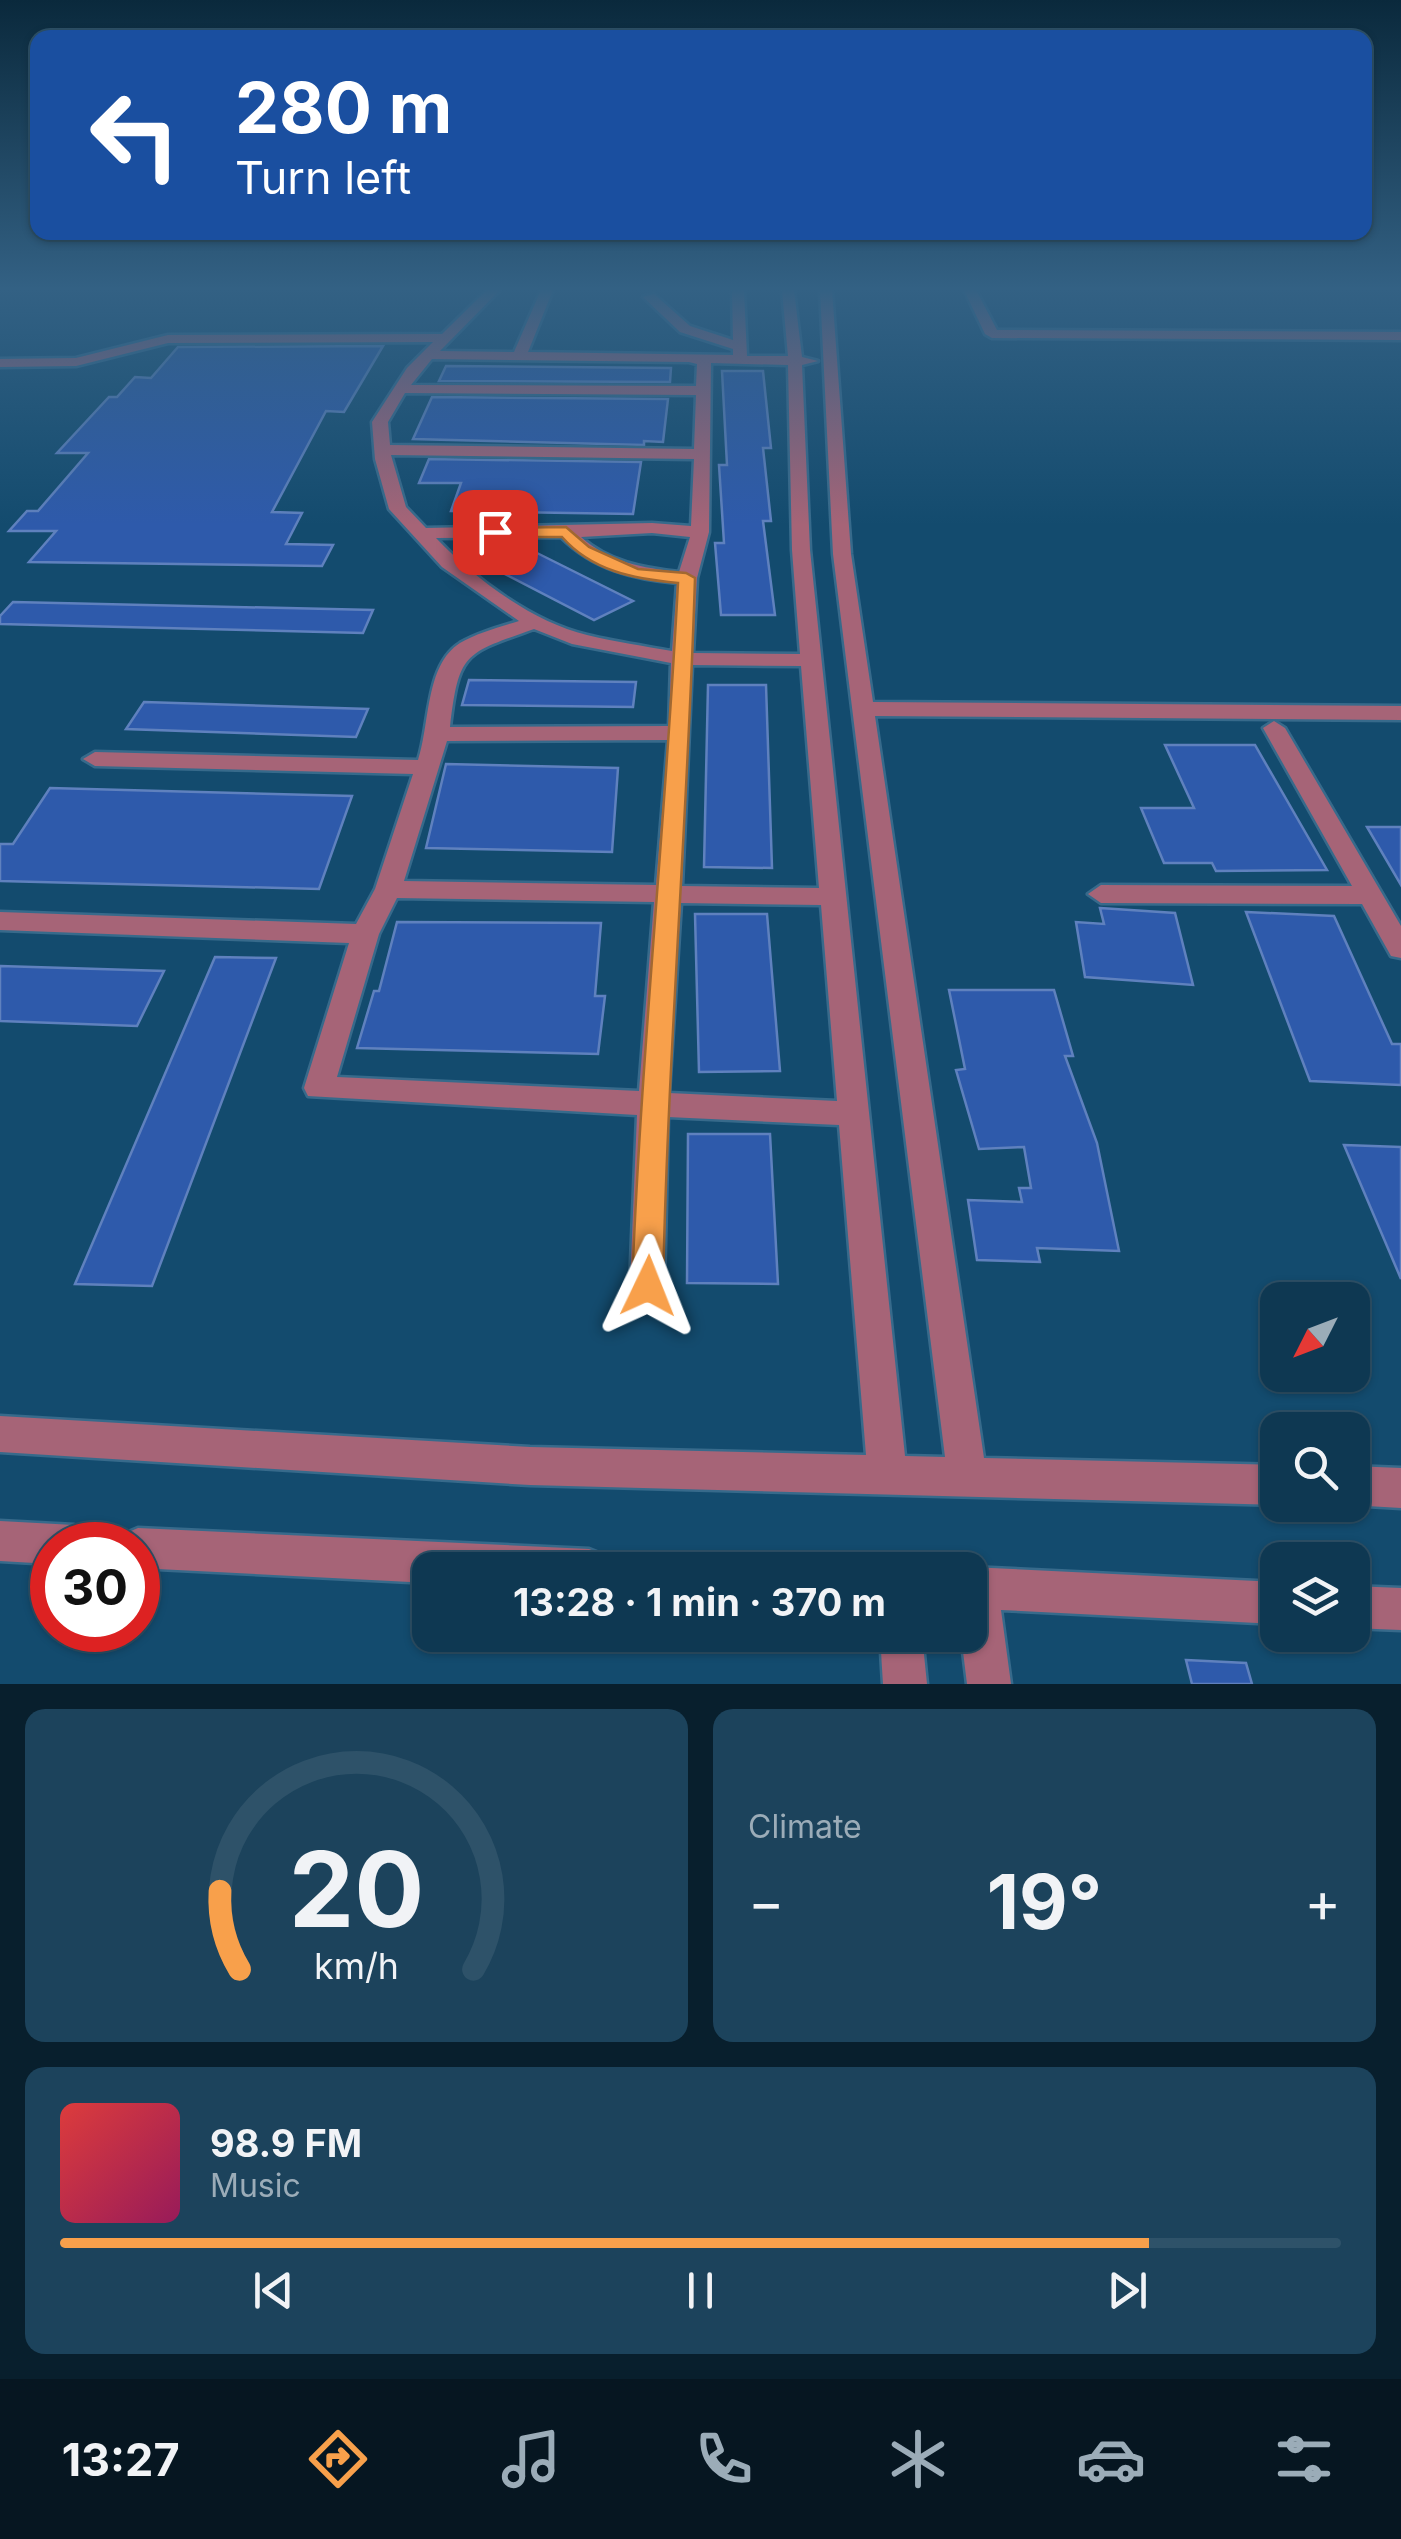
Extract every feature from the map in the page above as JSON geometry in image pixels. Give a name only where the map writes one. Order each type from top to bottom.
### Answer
[{"type":"street","points":[[417,369],[380,422],[383,450],[398,509],[449,563],[534,622],[579,640],[682,659],[812,660]]},
{"type":"street","points":[[648,1286],[653,1104],[680,734],[686,578],[700,532],[706,369]]},
{"type":"street","points":[[795,369],[801,550],[887,1476]]},
{"type":"street","points":[[832,369],[842,554],[967,1477]]},
{"type":"street","points":[[400,389],[705,391]]},
{"type":"street","points":[[383,450],[700,454]]},
{"type":"street","points":[[423,534],[652,528],[700,532]]},
{"type":"street","points":[[566,532],[583,551],[635,574],[686,578]]},
{"type":"street","points":[[534,622],[460,649],[447,665],[438,734],[388,889],[365,934],[319,1088],[853,1114]]},
{"type":"street","points":[[864,716],[1401,713]]},
{"type":"street","points":[[864,716],[1401,729]]},
{"type":"street","points":[[1274,728],[1401,949]]},
{"type":"street","points":[[438,734],[680,734]]},
{"type":"street","points":[[96,759],[428,767]]},
{"type":"street","points":[[388,889],[833,896]]},
{"type":"street","points":[[1101,894],[1370,895]]},
{"type":"street","points":[[0,921],[365,934]]},
{"type":"street","points":[[0,1434],[530,1466],[1260,1484]]},
{"type":"street","points":[[1370,1487],[1401,1488]]},
{"type":"street","points":[[0,1542],[30,1543]]},
{"type":"street","points":[[160,1549],[412,1561]]},
{"type":"street","points":[[987,1590],[1260,1602]]},
{"type":"street","points":[[1370,1608],[1401,1609]]},
{"type":"street","points":[[902,1652],[904,1684]]},
{"type":"street","points":[[984,1652],[989,1684]]},
{"type":"building","points":[[159,369],[370,369],[344,412],[326,411],[272,512],[302,513],[286,544],[333,545],[322,566],[29,562],[56,531],[9,531],[27,511],[38,511],[88,453],[57,453],[109,397],[117,397],[135,377],[151,378]]},
{"type":"building","points":[[445,369],[671,369],[670,382],[439,381]]},
{"type":"building","points":[[722,371],[763,371],[771,448],[763,448],[771,521],[763,521],[775,615],[721,615],[715,543],[724,543],[719,465],[727,465]]},
{"type":"building","points":[[432,397],[668,399],[663,442],[644,441],[644,445],[413,439]]},
{"type":"building","points":[[429,459],[641,462],[633,514],[451,511],[461,483],[419,483]]},
{"type":"building","points":[[537,553],[633,601],[594,620],[497,570]]},
{"type":"building","points":[[13,602],[373,610],[363,633],[0,624],[0,616]]},
{"type":"building","points":[[469,680],[636,682],[633,707],[462,705]]},
{"type":"building","points":[[708,685],[766,685],[772,868],[704,867]]},
{"type":"building","points":[[144,702],[368,709],[356,737],[126,729]]},
{"type":"building","points":[[1165,745],[1255,745],[1327,870],[1216,871],[1212,863],[1164,863],[1141,808],[1194,808]]},
{"type":"building","points":[[446,764],[618,768],[612,852],[426,848]]},
{"type":"building","points":[[50,788],[352,796],[319,889],[0,881],[0,844],[13,844]]},
{"type":"building","points":[[1367,827],[1401,827],[1401,885]]},
{"type":"building","points":[[1100,908],[1175,913],[1193,985],[1085,977],[1076,922],[1104,924]]},
{"type":"building","points":[[1246,912],[1334,916],[1392,1044],[1401,1044],[1401,1085],[1310,1081]]},
{"type":"building","points":[[695,914],[767,914],[780,1071],[699,1072]]},
{"type":"building","points":[[397,922],[601,923],[595,996],[605,996],[598,1054],[357,1048],[374,991],[379,991]]},
{"type":"building","points":[[215,957],[276,958],[152,1286],[75,1284]]},
{"type":"building","points":[[0,966],[164,971],[137,1026],[0,1021]]},
{"type":"building","points":[[949,990],[1054,990],[1073,1056],[1065,1056],[1097,1143],[1119,1251],[1037,1248],[1040,1262],[977,1260],[968,1200],[1022,1202],[1019,1188],[1031,1188],[1024,1147],[979,1149],[956,1070],[965,1069]]},
{"type":"building","points":[[688,1134],[770,1134],[778,1284],[687,1283]]},
{"type":"building","points":[[1344,1145],[1401,1147],[1401,1279]]},
{"type":"building","points":[[1186,1660],[1246,1663],[1252,1684],[1192,1684]]},
{"type":"route","points":[[495,532],[566,532],[583,551],[635,574],[686,578],[680,734],[653,1104],[648,1286]]}]
